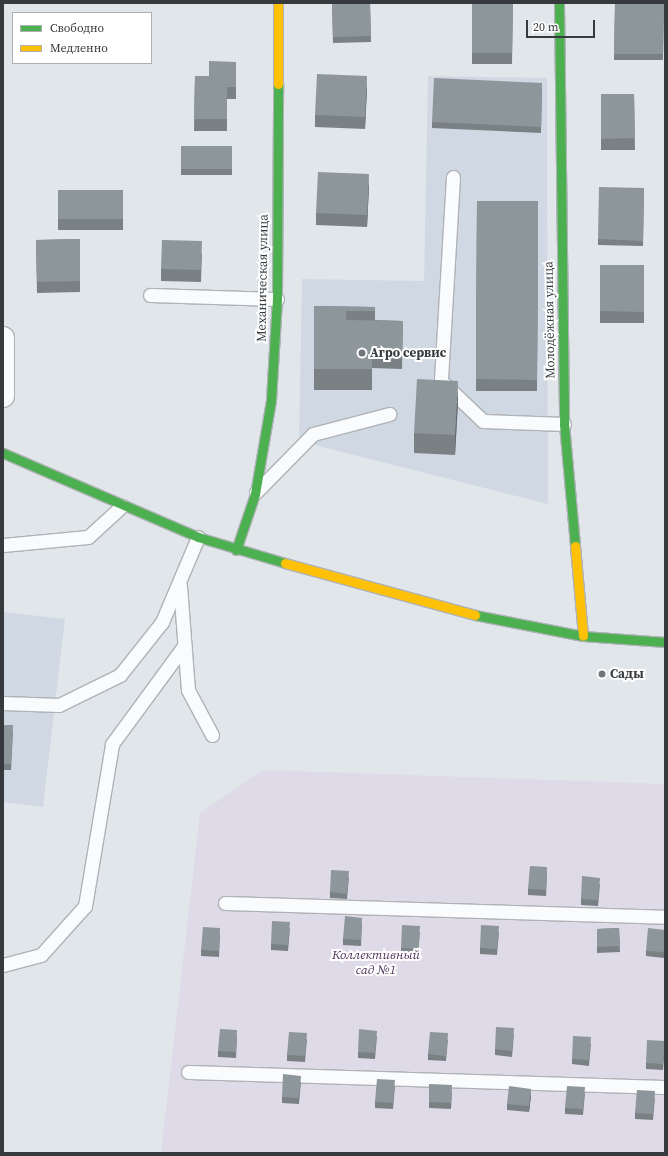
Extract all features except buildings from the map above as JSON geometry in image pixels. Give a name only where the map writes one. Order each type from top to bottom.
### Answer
[{"type":"street","name":"Механическая улица","points":[[236,550],[255,494],[271,400],[278,299],[278,3]]},
{"type":"street","name":"Молодёжная улица","points":[[559,3],[564,424],[583,636]]},
{"type":"street","points":[[3,338],[3,396]]},
{"type":"street","points":[[3,453],[122,506],[198,537],[236,550],[414,601],[494,620],[583,636],[665,642]]},
{"type":"lane","points":[[453,177],[441,381],[483,421],[564,424]]},
{"type":"lane","points":[[150,296],[278,299]]},
{"type":"lane","points":[[255,494],[314,434],[389,414]]},
{"type":"lane","points":[[3,544],[88,537],[122,506]]},
{"type":"lane","points":[[3,703],[59,704],[120,675],[162,622],[180,584],[198,537]]},
{"type":"lane","points":[[180,584],[188,690],[212,735]]},
{"type":"lane","points":[[3,965],[40,955],[85,906],[112,744],[184,646]]},
{"type":"lane","points":[[225,903],[665,917]]},
{"type":"lane","points":[[188,1072],[665,1087]]},
{"type":"shaded area","points":[[428,76],[547,78],[548,504],[299,441],[302,279],[424,281]]},
{"type":"shaded area","points":[[3,612],[65,619],[43,807],[3,802]]},
{"type":"green space","name":"Коллективный сад №1","points":[[263,770],[665,784],[665,1153],[161,1153],[200,813]]},
{"type":"traffic: fast","points":[[559,3],[564,424],[575,546]]},
{"type":"traffic: fast","points":[[236,550],[255,494],[271,400],[277,299],[278,84]]},
{"type":"traffic: fast","points":[[3,453],[198,537],[285,563]]},
{"type":"traffic: fast","points":[[475,615],[583,636],[665,642]]},
{"type":"traffic: slow","points":[[278,3],[278,84]]},
{"type":"traffic: slow","points":[[575,546],[583,636]]},
{"type":"traffic: slow","points":[[285,563],[475,615]]},
{"type":"place","name":"Агро сервис","points":[[362,353]]},
{"type":"place","name":"Сады","points":[[602,674]]}]
